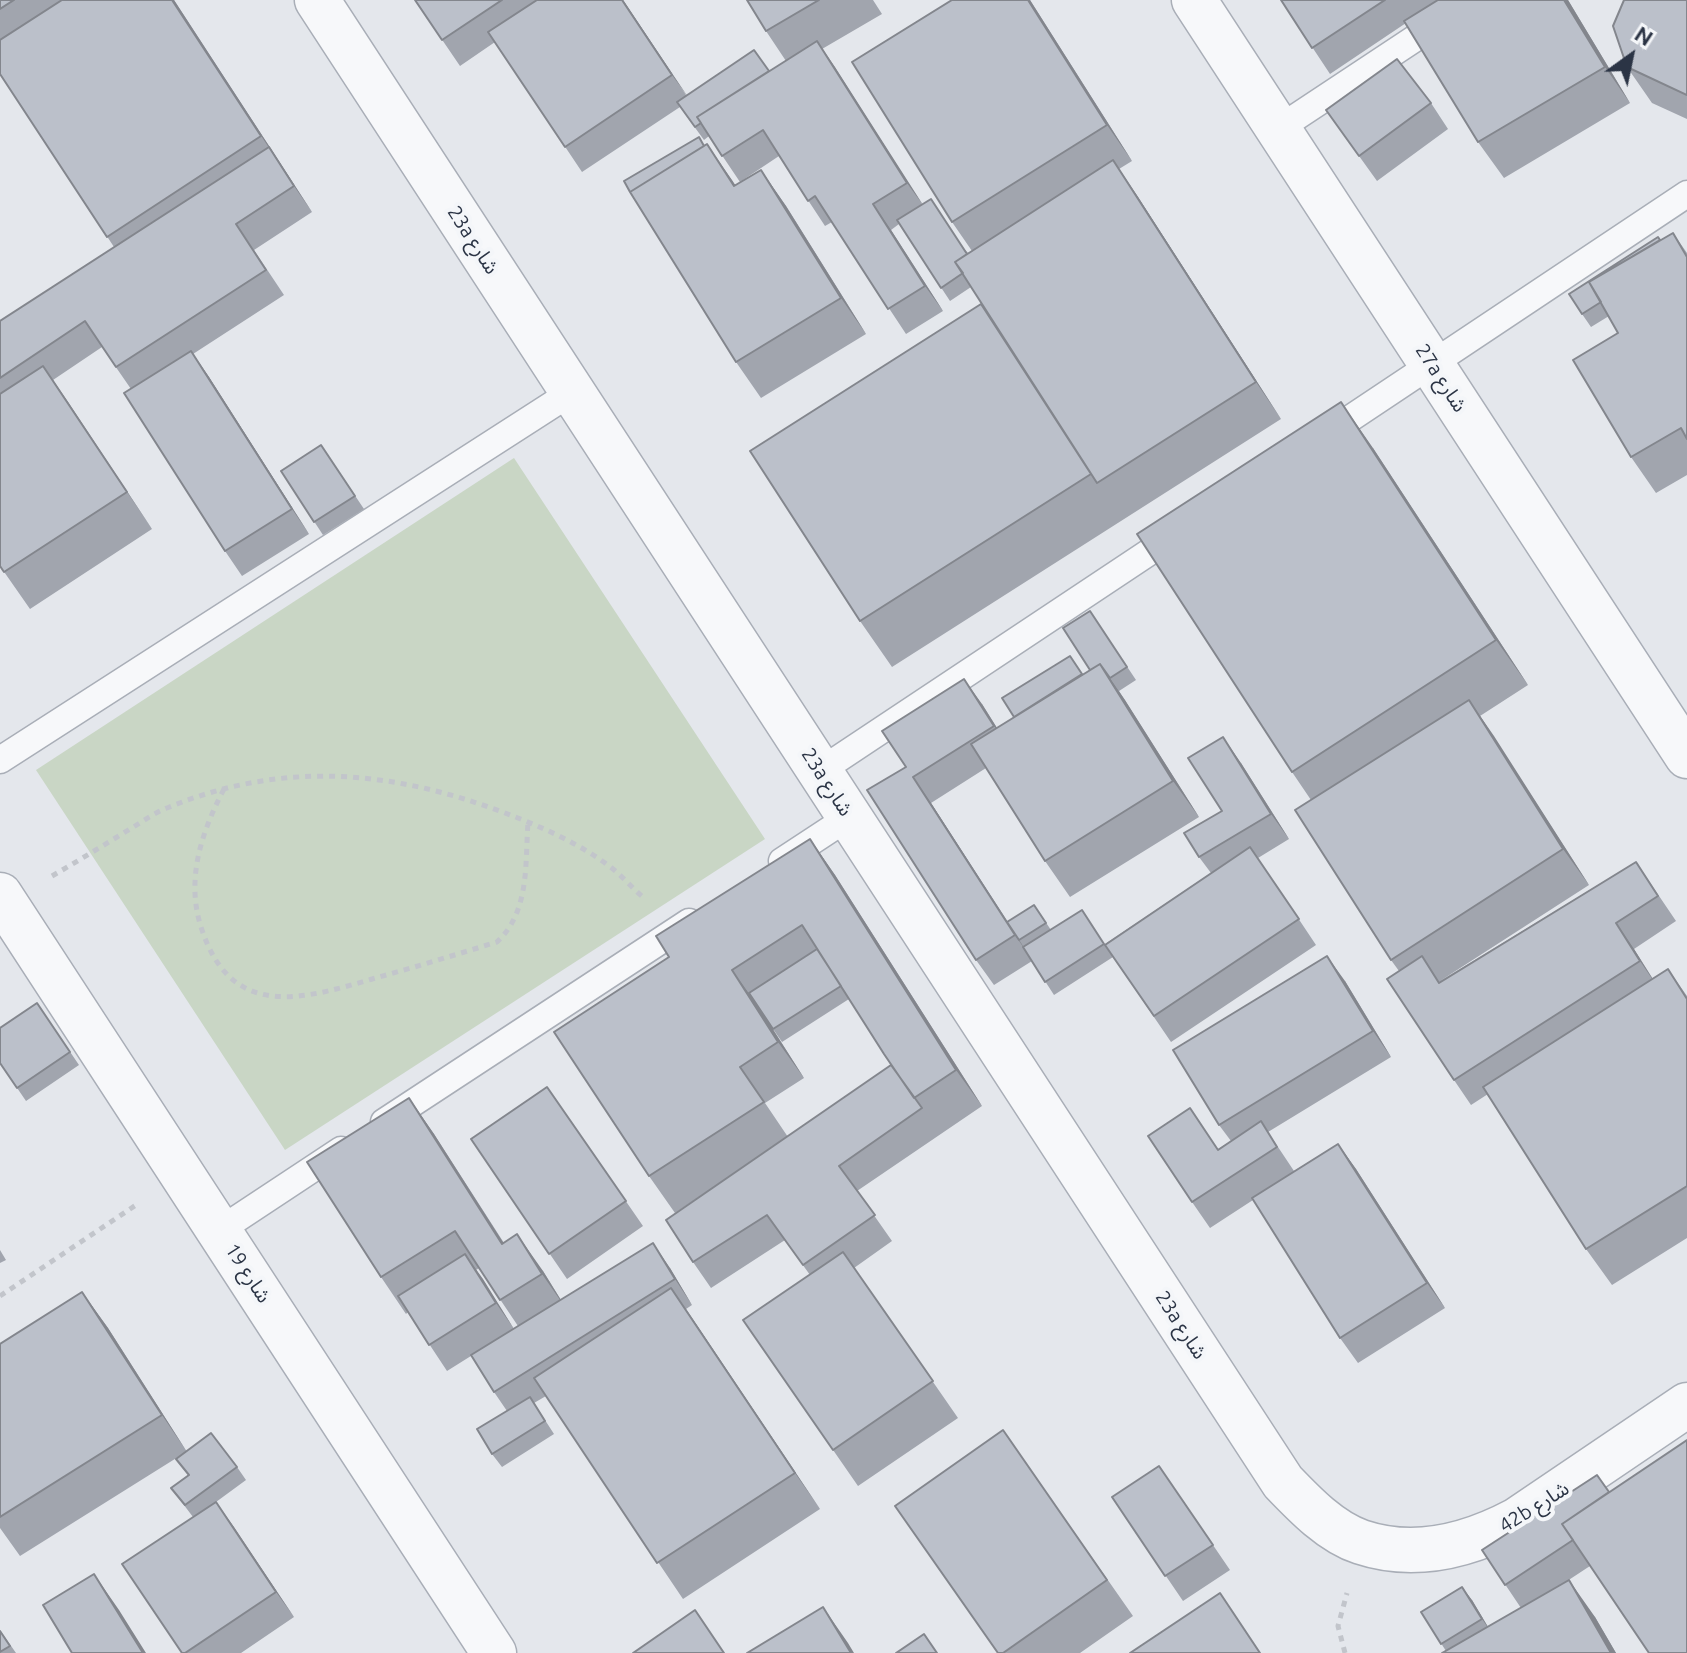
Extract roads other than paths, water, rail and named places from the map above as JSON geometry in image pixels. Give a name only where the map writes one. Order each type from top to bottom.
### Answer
[{"type":"street","name":"23a شارع","points":[[317,0],[1283,1482],[1323,1520],[1360,1542]]},
{"type":"street","name":"27a شارع","points":[[1194,0],[1687,756]]},
{"type":"street","name":"شارع 19","points":[[3,899],[494,1653]]},
{"type":"street","name":"42b شارع","points":[[1360,1542],[1424,1550],[1457,1545],[1488,1535],[1517,1520],[1687,1405]]},
{"type":"lane","points":[[1278,129],[1473,0]]},
{"type":"lane","points":[[1299,453],[1687,194]]},
{"type":"lane","points":[[0,760],[572,392]]},
{"type":"lane","points":[[820,771],[1192,523]]},
{"type":"lane","points":[[761,875],[849,817]]},
{"type":"lane","points":[[220,1230],[710,908]]}]
